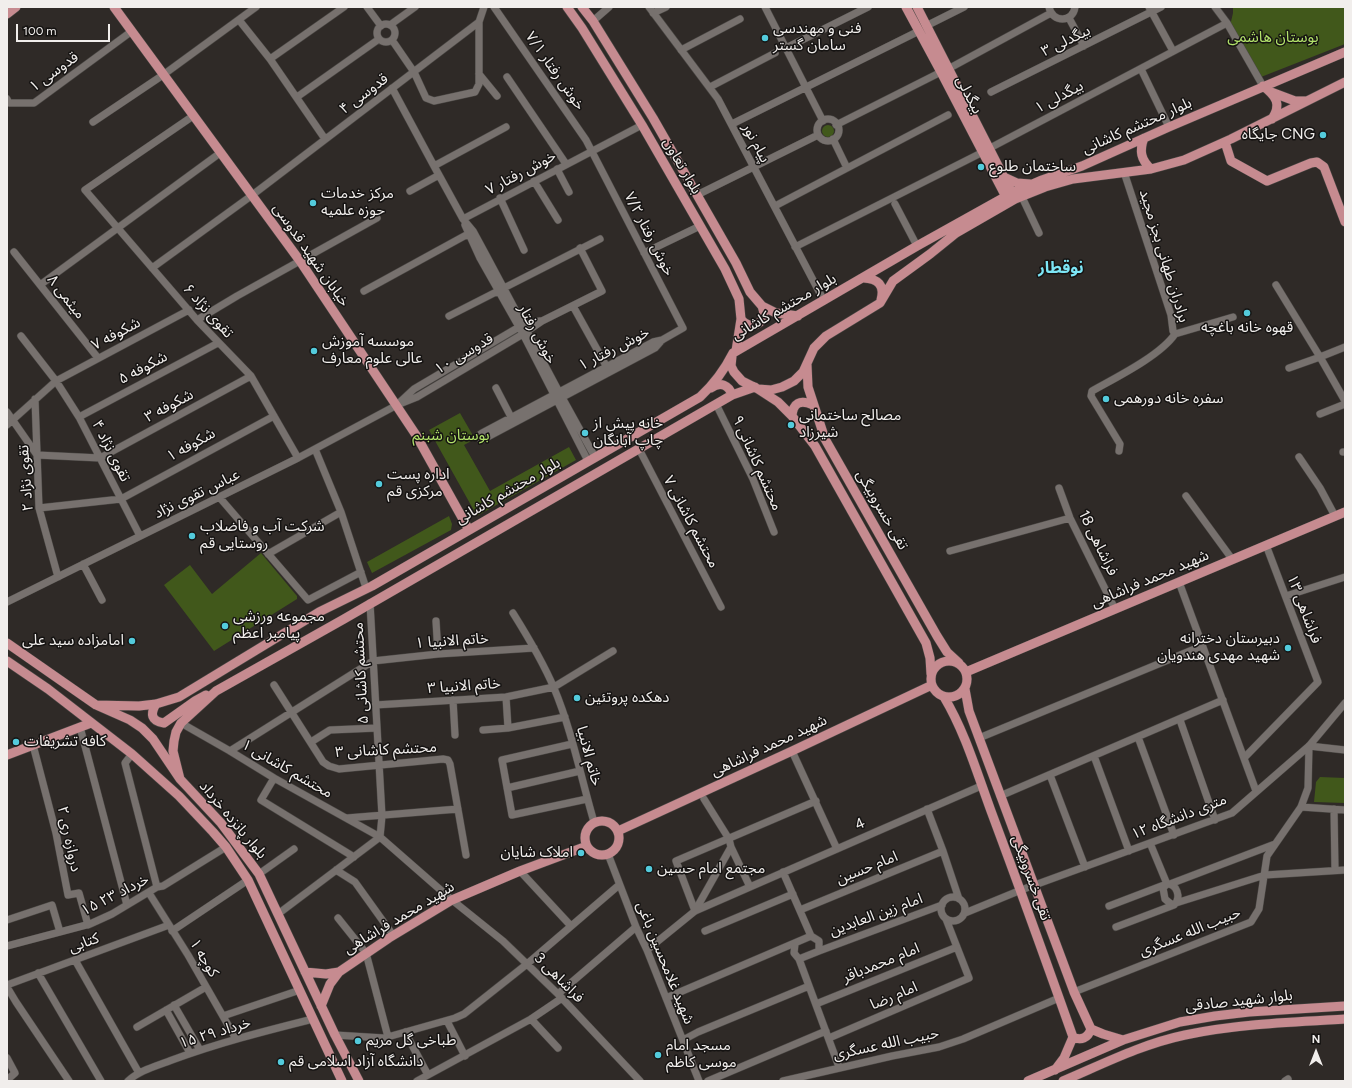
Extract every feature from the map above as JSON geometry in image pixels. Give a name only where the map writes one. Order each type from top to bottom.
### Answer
[{"type":"main road","points":[[7,14],[16,7]]},
{"type":"main road","name":"خیابان شهید قدوسی","points":[[114,7],[220,154],[300,261],[416,434],[469,530]]},
{"type":"main road","name":"بلوار تعاون","points":[[566,7],[582,28],[642,125],[725,270],[739,299],[741,319],[735,352]]},
{"type":"main road","name":"بلوار تعاون","points":[[582,7],[593,20],[653,118],[736,263],[750,292],[762,306],[776,313],[798,316]]},
{"type":"main road","name":"بیگدلی","points":[[906,7],[923,28],[1009,195]]},
{"type":"main road","name":"بیگدلی","points":[[917,7],[923,28]]},
{"type":"main road","name":"بلوار محتشم کاشانی","points":[[96,705],[138,706],[156,704],[179,696],[319,612],[366,588],[469,530],[700,397],[709,389],[726,367],[735,352],[1009,195],[1035,183],[1082,166],[1263,86],[1345,52]]},
{"type":"main road","name":"بلوار محتشم کاشانی","points":[[180,779],[173,751],[176,732],[181,723],[216,691],[344,619],[732,395],[756,388],[771,390],[782,387],[794,381],[802,372],[814,348],[826,336],[880,303],[893,281],[956,233],[1022,197],[1045,187],[1073,179],[1151,169],[1184,160],[1345,83]]},
{"type":"main road","points":[[1263,86],[1271,92],[1295,101],[1307,101]]},
{"type":"main road","points":[[1271,92],[1278,107],[1277,112],[1272,119]]},
{"type":"main road","points":[[1144,138],[1140,147],[1141,155],[1144,163],[1151,169]]},
{"type":"main road","points":[[1224,142],[1231,161],[1267,181],[1317,162],[1324,167],[1345,222]]},
{"type":"main road","name":"بیگدلی","points":[[986,150],[1004,177],[1009,195]]},
{"type":"main road","points":[[1004,177],[1017,183],[1035,183]]},
{"type":"main road","points":[[920,245],[929,244],[931,246],[930,254]]},
{"type":"main road","points":[[864,278],[878,282],[882,288],[880,303]]},
{"type":"main road","points":[[741,319],[746,325],[754,326],[758,324],[764,314],[762,306]]},
{"type":"main road","name":"تقی خسروبیگی","points":[[735,352],[731,360],[734,372],[742,381],[778,402],[792,416],[815,446],[926,643],[930,658],[931,674]]},
{"type":"main road","name":"تقی خسروبیگی","points":[[807,360],[808,387],[825,439],[937,636],[947,652],[959,663]]},
{"type":"main road","points":[[709,389],[714,385],[720,384],[726,386],[732,395]]},
{"type":"main road","points":[[792,416],[793,409],[798,403],[806,402],[813,405]]},
{"type":"main road","name":"شهید محمد فراشاهی","points":[[966,672],[1345,512]]},
{"type":"main road","name":"بلوار پانزده خرداد","points":[[7,643],[96,705],[130,720],[153,738],[180,779],[221,823],[259,874],[335,1035],[359,1081]]},
{"type":"main road","name":"بلوار پانزده خرداد","points":[[7,661],[48,689],[132,754],[179,796],[214,832],[226,847],[248,880],[342,1081]]},
{"type":"main road","points":[[954,661],[959,663],[966,672],[967,678],[965,689],[956,696],[944,697],[934,690],[931,674],[933,669],[942,662],[954,661]]},
{"type":"main road","name":"شهید محمد فراشاهی","points":[[618,831],[932,685]]},
{"type":"main road","name":"تقی خسروبیگی","points":[[965,689],[969,711],[1033,886],[1074,992],[1091,1029]]},
{"type":"main road","points":[[156,704],[152,710],[153,716],[158,722],[164,723],[195,701],[216,691]]},
{"type":"main road","name":"تقی خسروبیگی","points":[[944,697],[955,715],[982,786],[1021,890],[1072,1037]]},
{"type":"main road","points":[[7,755],[91,723]]},
{"type":"main road","points":[[601,820],[608,821],[614,825],[618,831],[620,838],[618,845],[608,854],[596,854],[587,846],[585,839],[586,832],[589,826],[594,822],[601,820]]},
{"type":"main road","name":"شهید محمد فراشاهی","points":[[339,972],[394,935],[452,900],[520,871],[587,846]]},
{"type":"main road","points":[[305,972],[326,974],[339,972]]},
{"type":"main road","points":[[321,1006],[330,984],[339,972]]},
{"type":"main road","name":"بلوار شهید صادقی","points":[[1028,1081],[1123,1040],[1180,1022],[1216,1016],[1264,1011],[1345,1006]]},
{"type":"main road","name":"بلوار شهید صادقی","points":[[1063,1081],[1147,1045],[1184,1035],[1230,1028],[1345,1019]]},
{"type":"main road","points":[[1055,1070],[1064,1058],[1072,1037],[1078,1039],[1084,1038],[1089,1035],[1091,1029],[1123,1040]]},
{"type":"street","points":[[93,122],[163,75],[256,7]]},
{"type":"street","points":[[270,59],[344,7]]},
{"type":"street","points":[[367,7],[381,26]]},
{"type":"street","points":[[390,25],[415,7]]},
{"type":"street","points":[[392,40],[414,72],[426,98],[434,101],[475,92],[479,84],[479,22],[484,7]]},
{"type":"street","name":"خوش رفتار ۷/۱","points":[[494,7],[554,93],[592,151]]},
{"type":"street","points":[[593,20],[608,7]]},
{"type":"street","points":[[651,10],[666,7]]},
{"type":"street","points":[[765,7],[823,121]]},
{"type":"street","points":[[786,48],[868,7]]},
{"type":"street","points":[[732,124],[855,64],[964,7]]},
{"type":"street","points":[[836,125],[945,70],[1050,10],[1053,16],[1061,20],[1069,18],[1075,7]]},
{"type":"street","name":"بیگدلی ۳","points":[[991,92],[1084,46],[1150,9],[1161,7]]},
{"type":"street","points":[[1215,7],[1227,23],[1263,86]]},
{"type":"street","points":[[1150,9],[1174,52]]},
{"type":"street","name":"پیام نور","points":[[651,10],[718,98],[824,301]]},
{"type":"street","points":[[1069,18],[1084,46]]},
{"type":"street","points":[[681,50],[740,19]]},
{"type":"street","points":[[238,20],[270,59],[325,139]]},
{"type":"street","name":"قدوسی ۴","points":[[152,268],[251,196],[479,22]]},
{"type":"street","name":"بیگدلی ۱","points":[[795,247],[893,201],[929,179],[1227,23]]},
{"type":"street","points":[[384,24],[390,25],[396,32],[394,38],[390,42],[384,42],[378,36],[378,30],[384,24]]},
{"type":"street","name":"قدوسی ۱","points":[[7,99],[9,103],[34,103],[132,31]]},
{"type":"street","points":[[297,98],[380,38]]},
{"type":"street","points":[[710,87],[775,53]]},
{"type":"street","points":[[1141,69],[1169,127]]},
{"type":"street","points":[[479,74],[497,96]]},
{"type":"street","points":[[508,77],[566,164]]},
{"type":"street","name":"خوش رفتار","points":[[392,88],[463,219],[468,234],[502,289]]},
{"type":"street","points":[[775,206],[948,115]]},
{"type":"street","name":"تقوی نژاد ۶","points":[[193,116],[85,190],[188,310],[251,376],[298,458]]},
{"type":"street","points":[[818,135],[818,126],[823,121],[830,120],[836,125],[838,133],[833,140]]},
{"type":"street","name":"خوش رفتار ۷","points":[[463,219],[500,198],[642,125]]},
{"type":"street","points":[[434,166],[506,127]]},
{"type":"street","points":[[697,195],[818,135]]},
{"type":"street","points":[[818,135],[824,140],[833,140]]},
{"type":"street","points":[[833,140],[847,168]]},
{"type":"street","name":"خوش رفتار ۷/۲","points":[[592,151],[683,328]]},
{"type":"street","points":[[40,285],[220,154]]},
{"type":"street","points":[[557,169],[569,192]]},
{"type":"street","name":"برادران طهانی بجز مجید","points":[[1124,172],[1168,308],[1172,332],[1174,334],[1233,317]]},
{"type":"street","points":[[410,191],[439,175]]},
{"type":"street","points":[[534,181],[558,220]]},
{"type":"street","points":[[1022,197],[1039,233]]},
{"type":"street","points":[[500,198],[524,250]]},
{"type":"street","points":[[893,201],[920,245]]},
{"type":"street","points":[[197,320],[377,218]]},
{"type":"street","name":"خوش رفتار","points":[[463,219],[473,230],[502,289],[591,459]]},
{"type":"street","points":[[644,253],[700,226]]},
{"type":"street","points":[[364,291],[468,234]]},
{"type":"street","points":[[449,316],[600,239]]},
{"type":"street","points":[[521,325],[542,321],[602,291],[580,248]]},
{"type":"street","name":"میثمی ۸","points":[[14,252],[98,358]]},
{"type":"street","points":[[1276,285],[1345,401]]},
{"type":"street","points":[[573,306],[609,369]]},
{"type":"street","name":"شکوفه ۷","points":[[10,423],[56,381],[188,310]]},
{"type":"street","name":"قدوسی ۱۰","points":[[397,405],[417,397],[526,333],[542,321]]},
{"type":"street","name":"قدوسی ۱۰","points":[[397,405],[414,389],[521,325]]},
{"type":"street","name":"خوش رفتار ۱","points":[[558,396],[609,369],[655,348],[662,340],[683,328]]},
{"type":"street","points":[[1119,451],[1120,444],[1091,396],[1092,391],[1152,355],[1169,343],[1174,334]]},
{"type":"street","name":"تقوی نژاد ۴","points":[[21,336],[56,381],[79,417],[140,536]]},
{"type":"street","name":"شکوفه ۵","points":[[79,417],[218,343]]},
{"type":"street","points":[[1289,368],[1345,348]]},
{"type":"street","name":"شکوفه ۳","points":[[100,458],[251,376]]},
{"type":"street","points":[[496,388],[511,417]]},
{"type":"street","points":[[558,396],[482,440],[479,438],[478,436],[482,433],[511,417],[558,396]]},
{"type":"street","name":"تقوی نژاد ۲","points":[[35,399],[36,455],[40,508],[58,577]]},
{"type":"street","name":"محتشم کاشانی ۹","points":[[716,404],[753,479],[774,532]]},
{"type":"street","points":[[1320,414],[1345,404]]},
{"type":"street","name":"عباس تقوی نژاد","points":[[7,602],[220,498],[397,405]]},
{"type":"street","points":[[7,412],[10,423],[36,455],[100,458]]},
{"type":"street","name":"شکوفه ۱","points":[[121,499],[274,416]]},
{"type":"street","points":[[315,449],[341,512],[366,588]]},
{"type":"street","name":"محتشم کاشانی ۷","points":[[638,449],[721,607]]},
{"type":"street","points":[[1299,457],[1320,488],[1335,516]]},
{"type":"street","name":"فراشاهی 18","points":[[1059,488],[1070,518],[1115,609]]},
{"type":"street","points":[[1186,496],[1232,559]]},
{"type":"street","points":[[220,498],[308,600],[361,572]]},
{"type":"street","points":[[40,508],[121,499]]},
{"type":"street","points":[[268,554],[341,512]]},
{"type":"street","points":[[950,551],[1070,518]]},
{"type":"street","name":"فراشاهی ۱۳","points":[[1244,758],[1318,682],[1266,545]]},
{"type":"street","points":[[83,564],[102,600]]},
{"type":"street","points":[[1286,596],[1345,577]]},
{"type":"street","points":[[1179,582],[1256,791]]},
{"type":"street","name":"محتشم کاشانی ۵","points":[[370,603],[382,816],[380,837]]},
{"type":"street","name":"خاتم الانبیا","points":[[513,613],[534,648],[554,687],[565,717],[594,822]]},
{"type":"street","points":[[436,621],[438,654]]},
{"type":"street","points":[[979,738],[1202,646]]},
{"type":"street","name":"خاتم الانبیا ۱","points":[[373,661],[438,654],[534,648]]},
{"type":"street","points":[[554,687],[613,651]]},
{"type":"street","points":[[230,751],[373,661]]},
{"type":"street","name":"محتشم کاشانی ۳","points":[[274,685],[323,762],[329,766],[339,769],[443,759],[448,760],[450,764],[466,855]]},
{"type":"street","name":"خاتم الانبیا ۳","points":[[375,705],[506,696],[554,687]]},
{"type":"street","points":[[506,696],[508,728]]},
{"type":"street","points":[[453,700],[455,735]]},
{"type":"street","points":[[1000,796],[1180,720],[1223,700]]},
{"type":"street","name":"۱۲ متری دانشگاه","points":[[965,913],[1021,890],[1232,813],[1309,746],[1345,703]]},
{"type":"street","points":[[483,730],[508,728],[565,717]]},
{"type":"street","points":[[1180,720],[1216,820]]},
{"type":"street","name":"محتشم کاشانی ۱","points":[[181,723],[274,778],[380,837]]},
{"type":"street","points":[[80,727],[127,905]]},
{"type":"street","points":[[311,742],[330,730],[377,728]]},
{"type":"street","points":[[1138,738],[1174,835]]},
{"type":"street","points":[[572,744],[502,760],[512,815],[587,799]]},
{"type":"street","name":"دروازه ری ۲","points":[[33,745],[56,833],[68,895],[79,893],[88,925]]},
{"type":"street","points":[[1309,746],[1345,750]]},
{"type":"street","name":"حبیب الله عسگری","points":[[1074,992],[1251,922],[1259,909],[1267,856],[1301,807],[1308,788],[1309,746]]},
{"type":"street","points":[[792,751],[837,849]]},
{"type":"street","points":[[132,754],[125,763],[157,887]]},
{"type":"street","points":[[1094,756],[1129,851]]},
{"type":"street","points":[[507,788],[580,771]]},
{"type":"street","points":[[1050,775],[1085,867]]},
{"type":"street","points":[[274,778],[261,800],[354,857]]},
{"type":"street","name":"4","points":[[695,911],[982,786]]},
{"type":"street","points":[[704,799],[729,839],[731,847],[750,887]]},
{"type":"street","points":[[695,911],[676,861],[816,802]]},
{"type":"street","points":[[1301,807],[1345,810]]},
{"type":"street","points":[[346,818],[458,809]]},
{"type":"street","points":[[927,809],[959,899],[964,904],[965,908],[965,913],[960,919],[953,921],[946,918]]},
{"type":"street","points":[[1334,809],[1335,870]]},
{"type":"street","points":[[278,914],[380,837]]},
{"type":"street","name":"فراشاهی 3","points":[[380,837],[527,964],[560,996],[640,1081]]},
{"type":"street","points":[[1150,843],[1167,884],[1177,890],[1178,898],[1175,904]]},
{"type":"street","points":[[1109,906],[1275,844]]},
{"type":"street","name":"۱۵ خرداد ۲۳","points":[[7,946],[88,925],[112,914],[157,887],[163,886],[226,847]]},
{"type":"street","points":[[647,950],[695,911],[731,847]]},
{"type":"street","points":[[259,874],[294,849]]},
{"type":"street","name":"امام حسین","points":[[800,910],[943,851]]},
{"type":"street","name":"شهید غلامحسین باغی","points":[[608,854],[619,885],[647,950],[699,1081]]},
{"type":"street","points":[[336,870],[355,882],[394,935]]},
{"type":"street","points":[[1116,927],[1175,904],[1265,875],[1345,870]]},
{"type":"street","points":[[520,871],[571,926]]},
{"type":"street","points":[[783,872],[811,936],[819,941],[819,951]]},
{"type":"street","name":"کتابی","points":[[7,986],[38,973],[171,928],[248,880]]},
{"type":"street","points":[[1167,884],[1163,891],[1165,899],[1168,903],[1175,904]]},
{"type":"street","points":[[335,1035],[384,1038],[447,1021],[464,1014],[527,964],[619,885]]},
{"type":"street","name":"کوچه ۱","points":[[148,893],[171,928],[236,1039]]},
{"type":"street","points":[[706,931],[793,894]]},
{"type":"street","points":[[957,946],[946,918],[942,912],[942,905],[946,899],[953,897],[959,899]]},
{"type":"street","points":[[7,920],[52,905],[60,932]]},
{"type":"street","name":"امام زین العابدین","points":[[799,959],[942,905]]},
{"type":"street","points":[[338,918],[366,953],[388,1037]]},
{"type":"street","points":[[417,1081],[531,1019],[560,996],[636,927]]},
{"type":"street","points":[[666,998],[811,936]]},
{"type":"street","points":[[795,944],[794,953],[799,959],[839,1067]]},
{"type":"street","name":"امام رضا","points":[[708,1081],[969,978],[957,946]]},
{"type":"street","name":"امام محمدباقر","points":[[816,1004],[957,946]]},
{"type":"street","points":[[75,960],[139,1073]]},
{"type":"street","points":[[38,973],[102,1081]]},
{"type":"street","points":[[7,986],[16,1002],[69,1081]]},
{"type":"street","points":[[683,1040],[698,1032],[809,986]]},
{"type":"street","points":[[137,1027],[206,987]]},
{"type":"street","points":[[223,1016],[300,990]]},
{"type":"street","name":"حبیب الله عسگری","points":[[783,1081],[839,1067],[945,1045],[975,1034],[1059,998]]},
{"type":"street","points":[[174,1005],[200,1050]]},
{"type":"street","points":[[166,1010],[190,1053]]},
{"type":"street","name":"۱۵ خرداد ۲۹","points":[[128,1081],[139,1073],[190,1053],[236,1039],[313,1019]]},
{"type":"street","points":[[531,1019],[558,1048]]},
{"type":"street","points":[[447,1021],[465,1056]]},
{"type":"street","points":[[405,1032],[428,1075]]},
{"type":"street","points":[[7,1058],[15,1073],[7,1080]]},
{"type":"green space","name":"بوستان هاشمی","points":[[1233,7],[1343,7],[1345,10],[1345,44],[1261,77],[1230,26]]},
{"type":"green space","points":[[830,125],[833,126],[833,136],[826,137],[823,136],[822,129],[823,126]]},
{"type":"green space","name":"بوستان شبنم","points":[[460,413],[475,439],[464,445],[490,491],[569,447],[576,460],[477,516],[429,430]]},
{"type":"green space","points":[[449,516],[452,524],[451,530],[372,573],[367,562]]},
{"type":"green space","name":"مجموعه ورزشی پیامبر اعظم","points":[[261,553],[297,596],[297,599],[214,651],[164,585],[190,565],[212,594]]},
{"type":"green space","points":[[1320,777],[1345,778],[1345,803],[1314,802],[1316,782]]},
{"type":"place","name":"فنی و مهندسی سامان گستر","points":[[765,38]]},
{"type":"place","name":"جایگاه CNG","points":[[1323,135]]},
{"type":"place","name":"ساختمان طلوع","points":[[981,167]]},
{"type":"place","name":"مرکز خدمات حوزه علمیه","points":[[313,203]]},
{"type":"place","name":"قهوه خانه باغچه","points":[[1247,313]]},
{"type":"place","name":"موسسه آموزش عالی علوم معارف","points":[[314,351]]},
{"type":"place","name":"سفره خانه دورهمی","points":[[1106,399]]},
{"type":"place","name":"مصالح ساختمانی شیرزاد","points":[[791,425]]},
{"type":"place","name":"خانه پیش از چاپ آبانگان","points":[[585,433]]},
{"type":"place","name":"اداره پست مرکزی قم","points":[[379,484]]},
{"type":"place","name":"شرکت آب و فاضلاب روستایی قم","points":[[192,536]]},
{"type":"place","name":"مجموعه ورزشی پیامبر اعظم","points":[[225,626]]},
{"type":"place","name":"امامزاده سید علی","points":[[132,641]]},
{"type":"place","name":"دبیرستان دخترانه شهید مهدی هندویان","points":[[1288,648]]},
{"type":"place","name":"دهکده پروتئین","points":[[577,698]]},
{"type":"place","name":"کافه تشریفات","points":[[16,742]]},
{"type":"place","name":"املاک شایان","points":[[581,853]]},
{"type":"place","name":"مجتمع امام حسین","points":[[649,869]]},
{"type":"place","name":"طباخی گل مریم","points":[[358,1041]]},
{"type":"place","name":"مسجد امام موسی کاظم","points":[[658,1055]]},
{"type":"place","name":"دانشگاه آزاد اسلامی قم","points":[[281,1062]]},
{"type":"district","name":"نوقطار","points":[[1061,268]]}]
